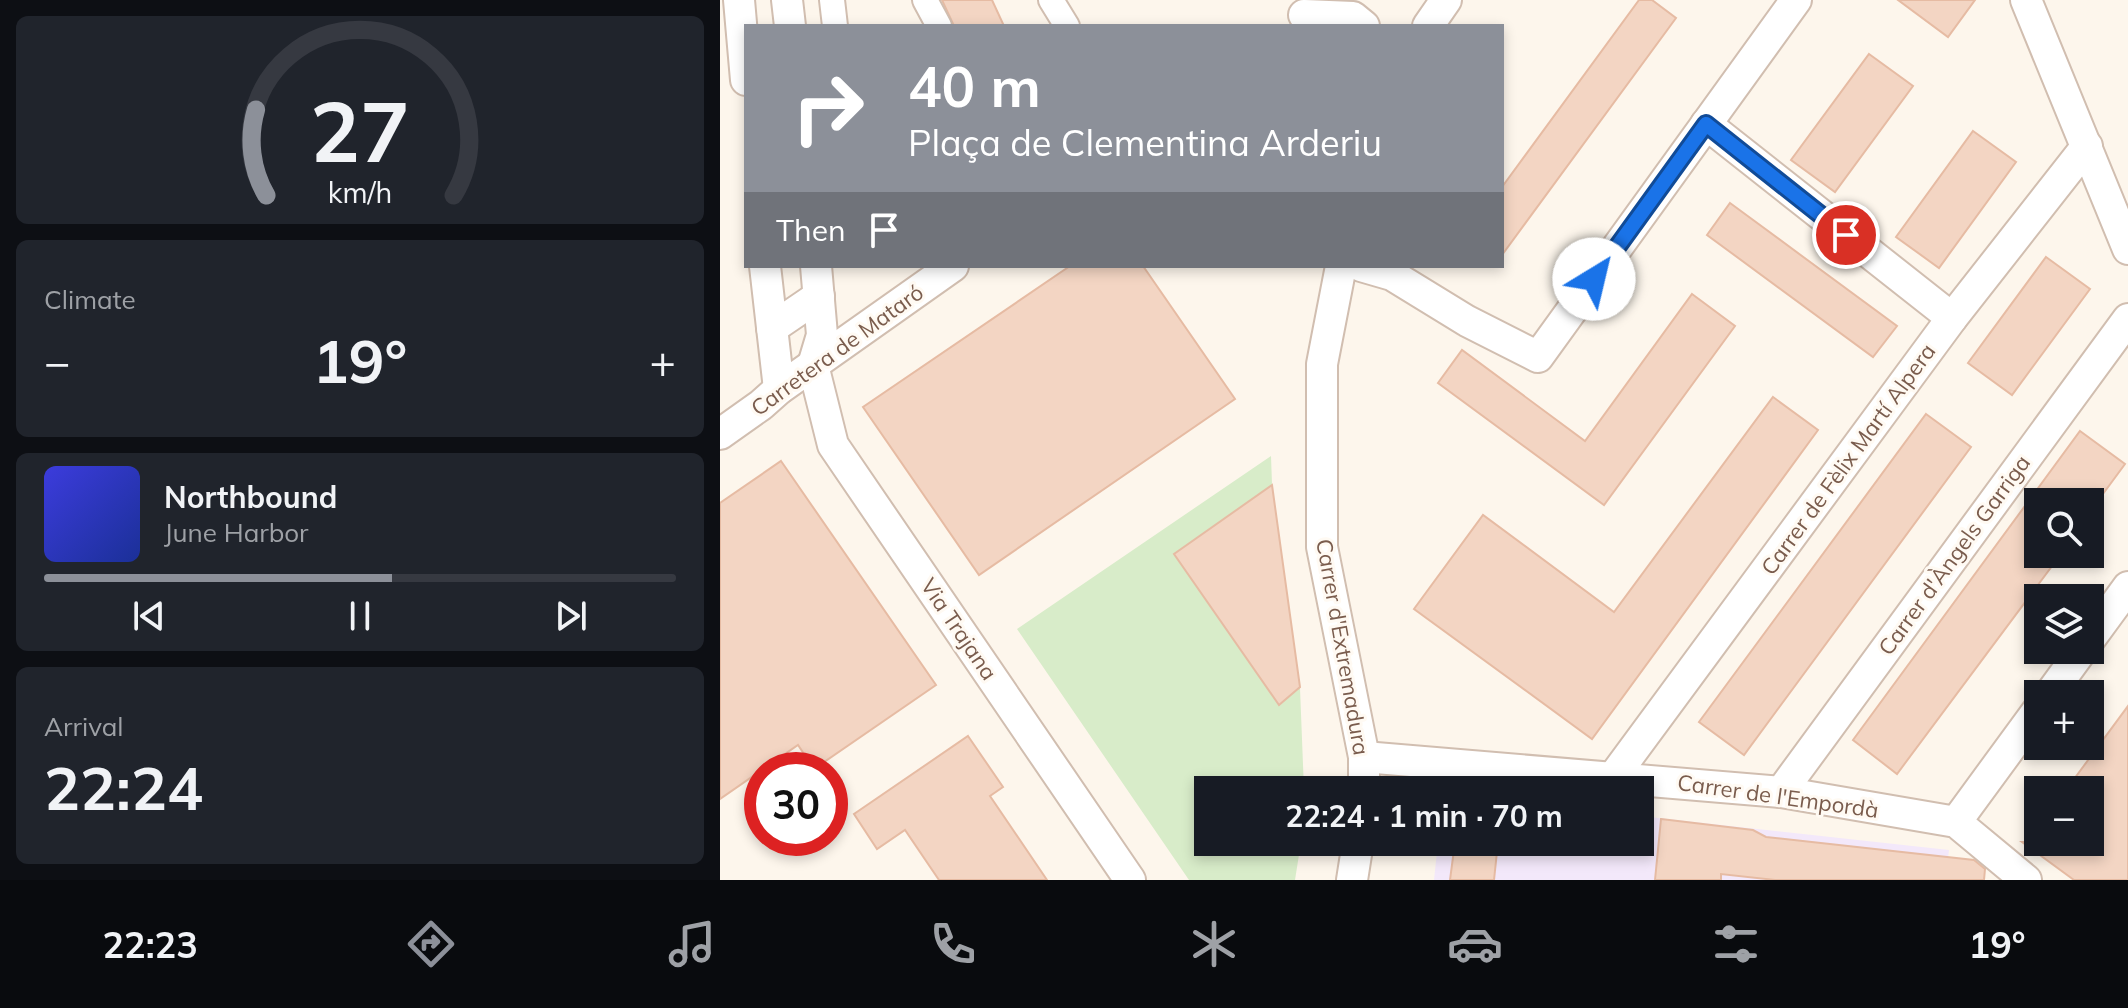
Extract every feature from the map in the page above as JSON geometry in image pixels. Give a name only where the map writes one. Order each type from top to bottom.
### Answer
[{"type":"street","points":[[739,0],[744,57]]},
{"type":"street","points":[[787,0],[790,24]]},
{"type":"street","points":[[832,0],[835,24]]},
{"type":"street","points":[[925,0],[938,24]]},
{"type":"street","points":[[1051,0],[1066,24]]},
{"type":"street","points":[[1368,268],[1392,275],[1467,321],[1538,357],[1796,0]]},
{"type":"street","points":[[2026,0],[2128,249]]},
{"type":"street","points":[[1306,14],[1359,14]]},
{"type":"street","points":[[1706,124],[1952,318]]},
{"type":"street","name":"Carrer de Fèlix Martí Alpera","points":[[1614,776],[1952,318],[2087,146]]},
{"type":"street","points":[[765,268],[779,389]]},
{"type":"street","points":[[813,365],[822,335],[816,268]]},
{"type":"street","name":"Carretera de Mataró","points":[[720,434],[950,268]]},
{"type":"street","name":"Carrer d'Extremadura","points":[[1341,268],[1322,364],[1322,547],[1364,757],[1364,776]]},
{"type":"street","points":[[772,328],[819,296]]},
{"type":"street","name":"Carrer d'Àngels Garriga","points":[[1781,792],[2128,319]]},
{"type":"street","name":"Via Trajana","points":[[813,365],[833,445],[1130,880]]},
{"type":"street","points":[[2104,620],[2128,587]]},
{"type":"street","points":[[1956,822],[2024,729]]},
{"type":"street","name":"Carrer de l'Empordà","points":[[1364,757],[1614,776]]},
{"type":"street","name":"Carrer de l'Empordà","points":[[1654,780],[1781,792],[1956,822],[2026,880]]},
{"type":"street","points":[[1352,880],[1356,856]]},
{"type":"shaded area","points":[[1654,818],[1949,850],[1945,880],[1434,880],[1437,856],[1654,856]]},
{"type":"green space","points":[[1271,456],[1272,484],[1300,688],[1303,776],[1194,776],[1194,856],[1299,856],[1295,880],[1189,880],[1017,629]]},
{"type":"building","points":[[942,0],[992,0],[1003,24],[953,24]]},
{"type":"building","points":[[1639,0],[1652,0],[1676,18],[1504,252],[1504,184]]},
{"type":"building","points":[[1898,0],[1975,0],[1948,37]]},
{"type":"building","points":[[1869,54],[1913,86],[1835,192],[1791,160]]},
{"type":"building","points":[[1973,131],[2016,162],[1939,268],[1896,237]]},
{"type":"building","points":[[1730,203],[1897,326],[1873,357],[1707,235]]},
{"type":"building","points":[[2046,257],[2090,289],[2012,395],[1968,363]]},
{"type":"building","points":[[1067,268],[1144,268],[1235,399],[979,575],[863,407]]},
{"type":"building","points":[[1692,294],[1735,326],[1604,505],[1438,383],[1462,350],[1585,441]]},
{"type":"building","points":[[1773,397],[1818,430],[1592,739],[1414,609],[1483,515],[1614,612]]},
{"type":"building","points":[[1926,414],[1971,447],[1744,755],[1699,722]]},
{"type":"building","points":[[2080,431],[2125,464],[2104,492],[2104,488],[2038,488]]},
{"type":"building","points":[[781,461],[936,685],[839,752],[803,752],[798,745],[788,752],[744,752],[744,782],[720,799],[720,503]]},
{"type":"building","points":[[1272,485],[1300,687],[1279,705],[1174,554]]},
{"type":"building","points":[[2024,507],[2024,568],[2051,568],[2039,584],[2024,584],[2024,604],[1897,774],[1853,740]]},
{"type":"building","points":[[2128,706],[2128,880],[2074,880],[2041,856],[2104,856],[2104,776],[2076,776],[2088,760],[2104,760],[2104,739]]},
{"type":"building","points":[[968,736],[1003,787],[990,796],[1047,880],[939,880],[905,830],[877,849],[854,814]]},
{"type":"building","points":[[1661,819],[1753,830],[1766,837],[1974,860],[1985,869],[1984,880],[1775,880],[1721,874],[1721,880],[1655,880]]},
{"type":"building","points":[[1453,856],[1497,856],[1494,880],[1450,880]]},
{"type":"route","points":[[1594,279],[1706,124],[1846,235]]}]
